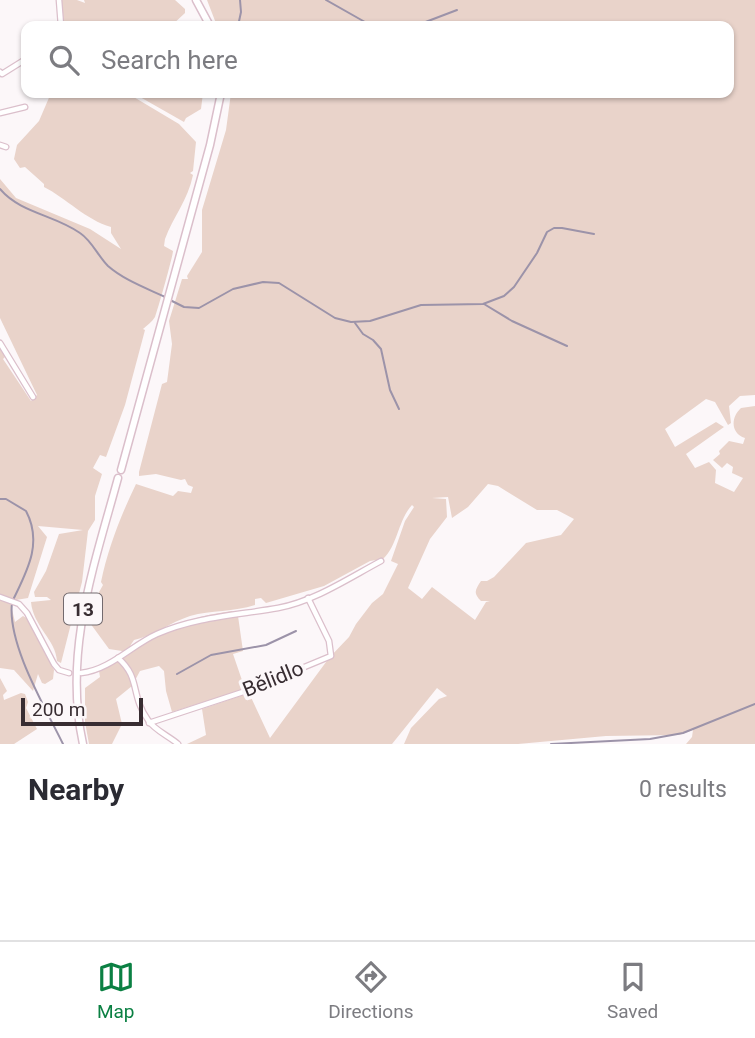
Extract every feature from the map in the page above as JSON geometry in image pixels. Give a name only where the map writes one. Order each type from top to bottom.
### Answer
[{"type":"main road","points":[[196,0],[207,21]]},
{"type":"main road","points":[[121,470],[185,240],[220,98]]},
{"type":"main road","name":"13","points":[[83,744],[76,683],[79,630],[118,478]]},
{"type":"street","points":[[59,0],[61,21]]},
{"type":"street","points":[[0,72],[2,74],[11,70],[21,63]]},
{"type":"street","points":[[0,113],[25,107]]},
{"type":"street","points":[[0,344],[33,397]]},
{"type":"street","points":[[81,673],[91,672],[118,658],[156,634],[195,621],[281,607],[308,598],[381,561]]},
{"type":"street","points":[[0,597],[19,604],[27,613],[54,664],[59,670],[69,673]]},
{"type":"street","name":"Bělidlo","points":[[149,723],[249,690],[331,656],[329,641],[308,598]]},
{"type":"street","points":[[118,658],[135,678],[134,692],[149,723],[178,744]]},
{"type":"shaded area","points":[[61,0],[85,3],[84,0],[175,0],[185,9],[185,13],[176,21],[63,21]]},
{"type":"shaded area","points":[[207,0],[755,0],[755,395],[740,396],[729,406],[731,423],[728,425],[715,402],[706,399],[665,429],[675,447],[716,422],[724,427],[686,454],[695,468],[709,462],[716,470],[715,483],[734,492],[743,478],[732,473],[733,467],[727,463],[722,468],[713,460],[729,441],[743,444],[745,438],[735,429],[734,420],[741,408],[755,406],[755,744],[686,744],[692,737],[693,730],[679,735],[606,736],[518,744],[404,744],[411,728],[439,699],[447,696],[437,688],[392,744],[187,744],[206,735],[202,709],[249,693],[270,738],[329,658],[349,637],[372,603],[383,594],[398,564],[391,561],[405,521],[414,507],[412,505],[392,547],[383,559],[370,561],[324,586],[266,603],[261,598],[255,599],[255,605],[190,616],[134,640],[130,646],[179,624],[232,611],[238,616],[243,651],[233,654],[245,689],[172,712],[164,671],[159,666],[140,671],[132,686],[116,699],[122,724],[112,744],[89,744],[85,722],[85,688],[100,677],[99,671],[117,661],[122,651],[109,649],[90,623],[96,600],[100,599],[98,594],[103,585],[101,582],[104,569],[120,520],[136,484],[173,496],[178,491],[191,493],[193,487],[188,485],[185,479],[156,474],[139,476],[139,472],[162,384],[167,382],[172,344],[169,321],[182,279],[188,279],[187,276],[202,252],[202,210],[226,130],[230,98],[734,98],[734,21],[215,21]],"holes":[[[488,484],[498,486],[537,510],[557,510],[574,519],[561,535],[526,543],[494,577],[481,581],[476,594],[481,601],[490,601],[486,602],[475,620],[432,587],[422,599],[408,588],[430,539],[447,517],[446,499],[432,498],[448,497],[452,518],[468,507]]]},
{"type":"shaded area","points":[[49,98],[135,98],[179,124],[196,142],[193,171],[190,173],[193,175],[191,184],[165,239],[164,246],[173,251],[157,312],[154,319],[143,329],[145,330],[125,405],[106,457],[100,455],[93,468],[102,474],[95,496],[95,520],[88,531],[77,601],[69,602],[75,608],[61,663],[57,661],[53,646],[36,618],[31,602],[51,600],[47,597],[35,597],[34,592],[46,571],[59,534],[83,530],[38,526],[47,537],[28,598],[10,601],[15,622],[23,616],[28,619],[54,670],[53,679],[45,684],[38,674],[33,691],[14,670],[0,668],[0,348],[5,357],[3,359],[31,401],[37,395],[0,318],[0,179],[16,198],[90,229],[121,249],[111,233],[111,227],[93,219],[44,187],[25,167],[20,168],[14,159],[17,145],[39,121]]},
{"type":"shaded area","points":[[142,98],[202,98],[201,109],[184,122]]},
{"type":"shaded area","points":[[0,678],[7,691],[3,695],[4,700],[25,694],[28,702],[26,708],[37,729],[14,744],[0,744]]},
{"type":"waterway","points":[[239,21],[240,0]]},
{"type":"waterway","points":[[326,0],[363,21]]},
{"type":"waterway","points":[[428,21],[457,10]]},
{"type":"waterway","points":[[0,189],[17,203],[80,233],[114,271],[165,297]]},
{"type":"waterway","points":[[170,300],[184,307],[199,308],[233,289],[263,282],[279,283],[335,318],[351,322],[370,321],[421,305],[483,304],[504,296],[514,287],[537,253],[547,232],[562,228],[594,234]]},
{"type":"waterway","points":[[484,304],[512,321],[567,346]]},
{"type":"waterway","points":[[355,323],[363,334],[381,349],[390,390],[399,409]]},
{"type":"waterway","points":[[0,499],[6,499],[26,511],[33,534],[31,557],[13,600]]},
{"type":"waterway","points":[[12,603],[15,637],[21,656],[63,744]]},
{"type":"waterway","points":[[177,674],[211,655],[266,645],[296,631]]},
{"type":"waterway","points":[[551,744],[650,739],[683,733],[755,704]]}]
